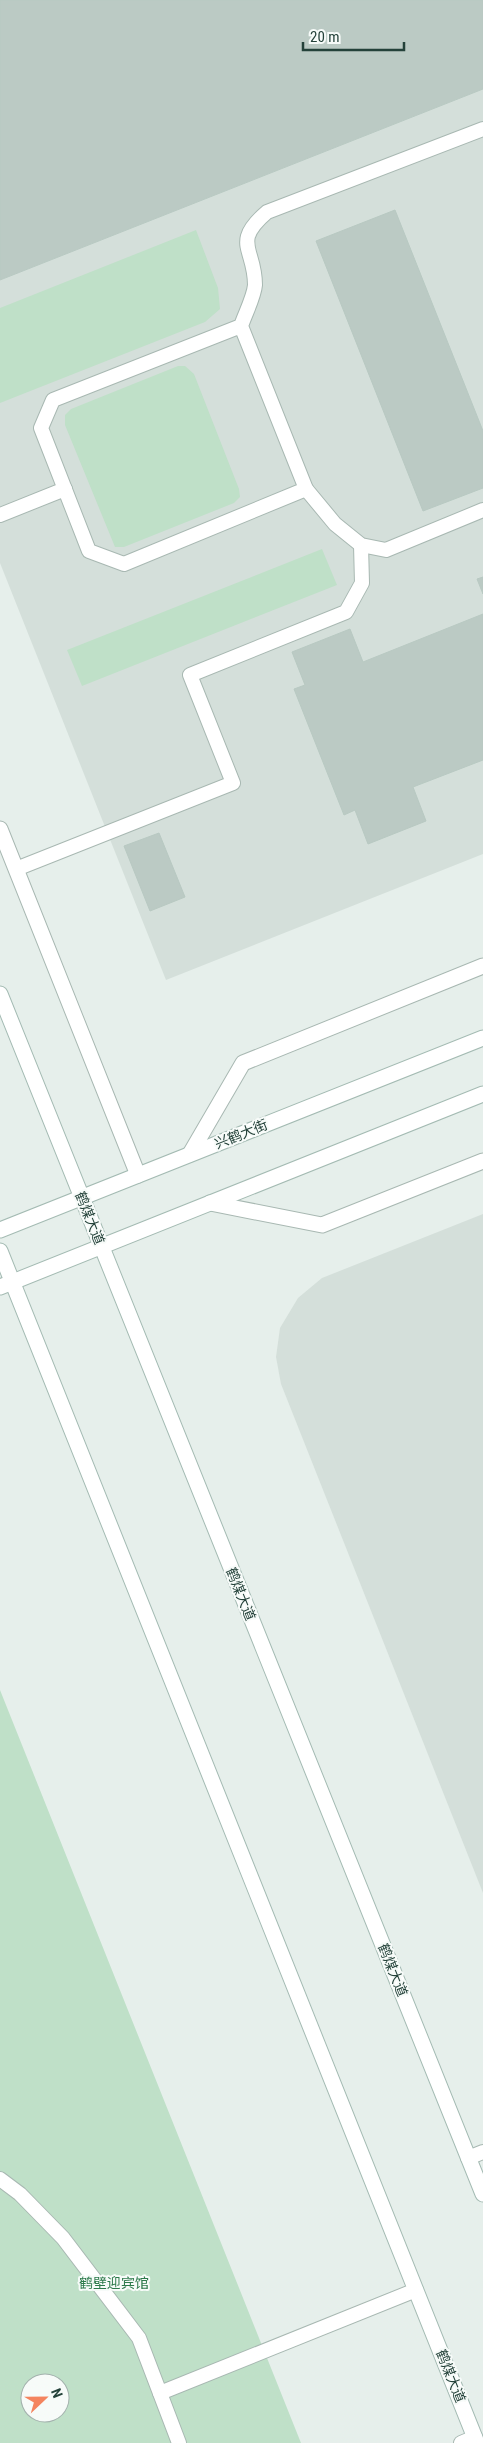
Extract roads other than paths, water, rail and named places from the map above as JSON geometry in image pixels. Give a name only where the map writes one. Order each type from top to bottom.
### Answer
[{"type":"main road","points":[[0,829],[138,1175]]},
{"type":"main road","points":[[190,1154],[243,1063],[483,966]]},
{"type":"main road","name":"鹤煤大道","points":[[0,994],[483,2194]]},
{"type":"main road","name":"兴鹤大街","points":[[0,1230],[483,1038]]},
{"type":"main road","points":[[6,1284],[483,1094]]},
{"type":"main road","points":[[210,1203],[322,1225],[483,1161]]},
{"type":"main road","name":"鹤煤大道","points":[[0,1251],[6,1284],[416,2290],[471,2441]]},
{"type":"lane","points":[[483,129],[267,212],[252,224],[246,237],[255,286],[241,326],[306,489],[335,524],[361,545],[386,550],[483,510]]},
{"type":"lane","points":[[241,326],[53,400],[41,428],[89,551],[124,564],[306,489]]},
{"type":"lane","points":[[0,515],[65,489]]},
{"type":"lane","points":[[16,869],[233,783],[190,675],[346,612],[362,583],[361,545]]},
{"type":"lane","points":[[468,2158],[483,2152]]},
{"type":"lane","points":[[0,2179],[20,2194],[63,2238],[139,2338],[179,2443]]},
{"type":"lane","points":[[160,2393],[416,2290]]},
{"type":"park label","name":"鹤壁迎宾馆","points":[[114,2283]]}]
